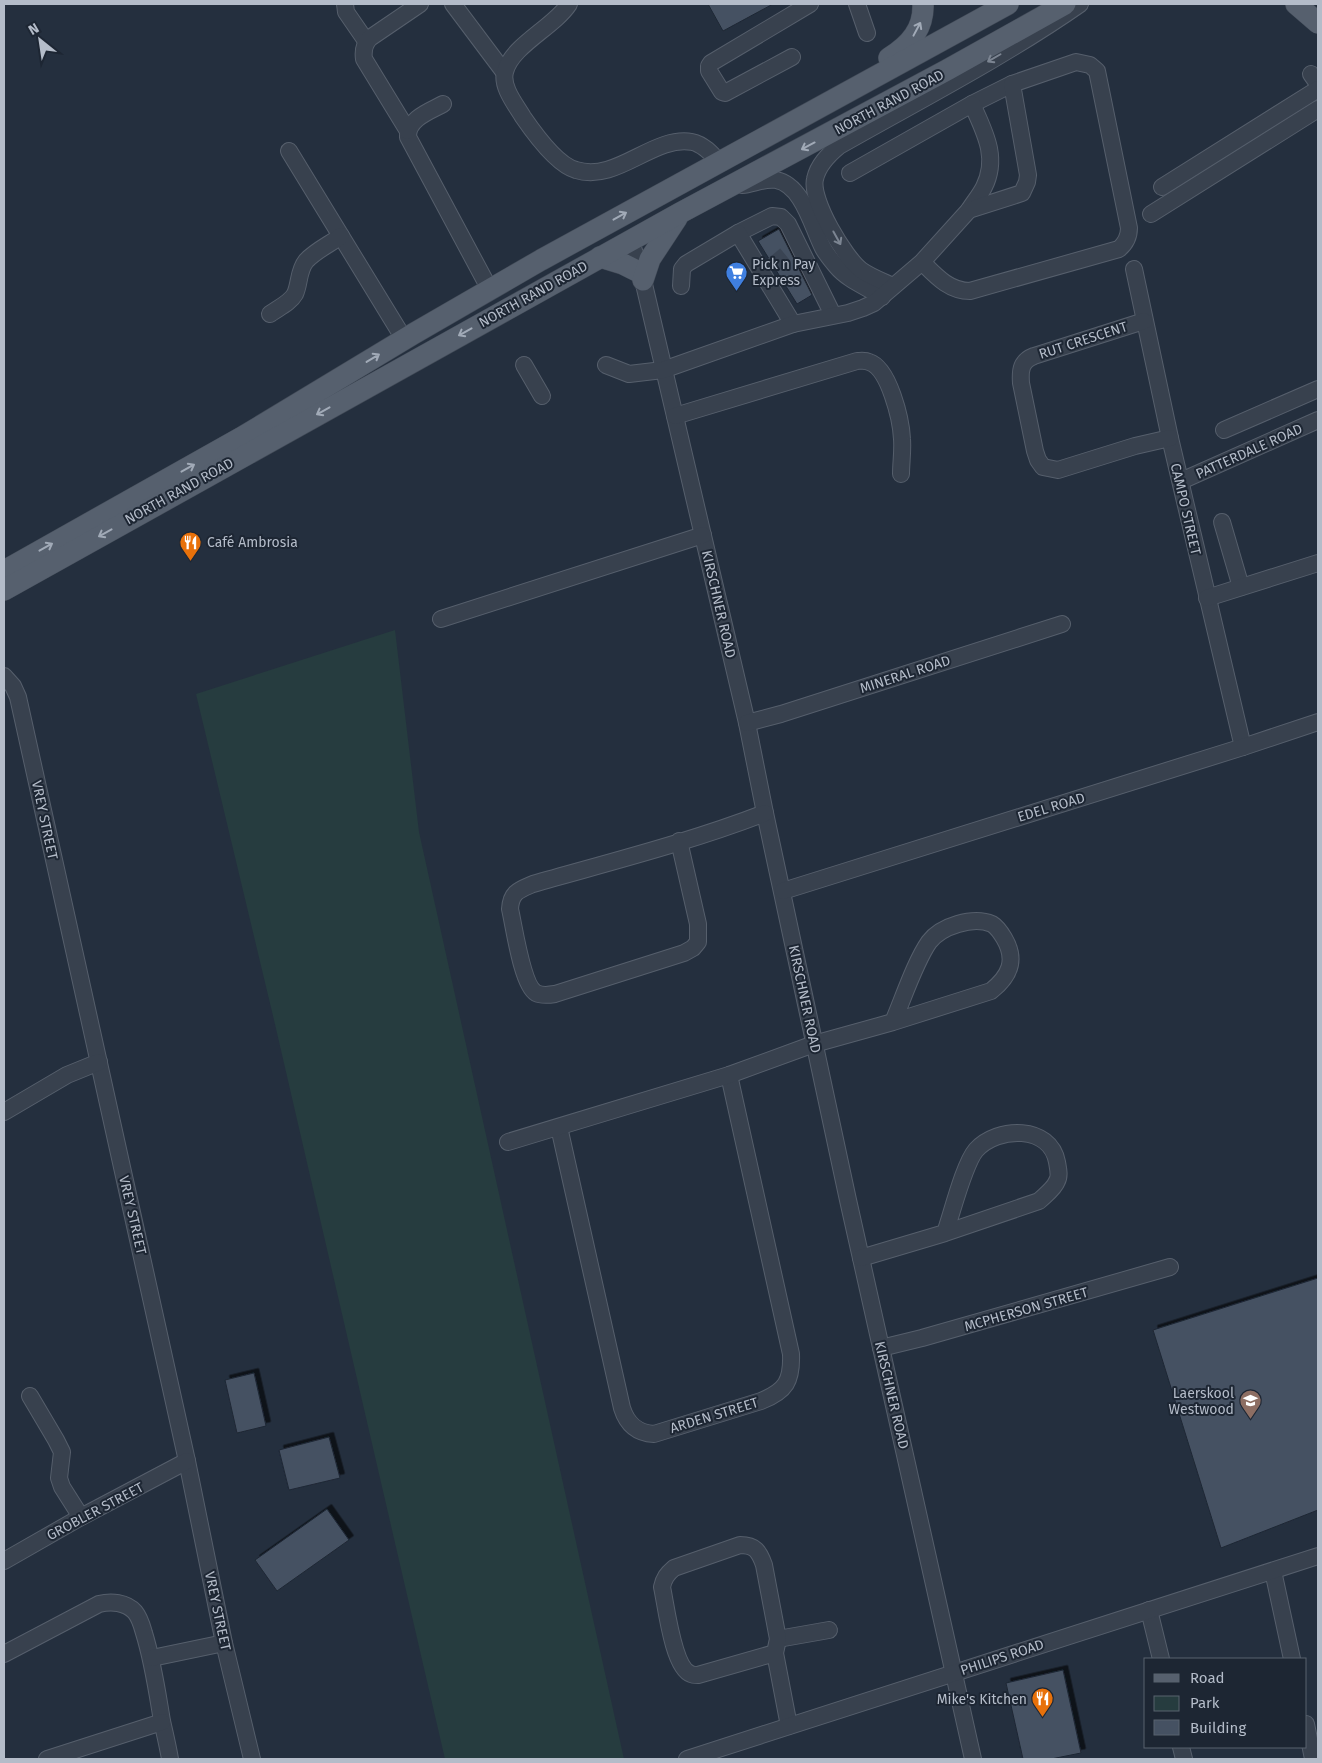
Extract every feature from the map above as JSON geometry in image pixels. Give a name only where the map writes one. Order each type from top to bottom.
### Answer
[{"type":"main road","points":[[810,112],[911,41],[923,16],[923,4]]},
{"type":"main road","name":"NORTH RAND ROAD","points":[[4,590],[600,257],[947,70],[1065,4]]},
{"type":"main road","points":[[1296,4],[1318,23]]},
{"type":"main road","points":[[1313,4],[1318,10]]},
{"type":"main road","name":"NORTH RAND ROAD","points":[[4,571],[244,436],[490,290],[1001,7]]},
{"type":"main road","points":[[600,257],[623,264],[642,277],[650,259],[680,213]]},
{"type":"main road","points":[[408,337],[515,285],[599,240],[616,235],[631,241]]},
{"type":"street","points":[[345,4],[346,12],[366,41]]},
{"type":"street","points":[[408,131],[364,59],[363,54],[366,41],[420,4]]},
{"type":"street","points":[[452,4],[504,72]]},
{"type":"street","points":[[569,4],[562,14],[520,49],[509,62],[504,72],[505,84],[526,121],[546,147],[564,164],[575,170],[591,172],[604,171],[677,142],[691,142],[701,145],[719,162]]},
{"type":"street","points":[[792,57],[725,93],[722,92],[709,70],[711,63],[810,4]]},
{"type":"street","points":[[857,4],[867,33]]},
{"type":"street","points":[[887,291],[853,263],[845,253],[818,203],[814,181],[818,169],[828,155],[840,146],[994,58],[1080,4]]},
{"type":"street","points":[[850,174],[972,104],[1012,84],[1076,62],[1090,65],[1096,69],[1129,228],[1129,235],[1119,248],[970,291],[960,291],[951,288],[922,262]]},
{"type":"street","points":[[1162,187],[1316,82]]},
{"type":"street","points":[[969,210],[1022,193],[1027,182],[1028,175],[1012,84]]},
{"type":"street","points":[[443,104],[410,124],[408,137],[490,290]]},
{"type":"street","points":[[606,365],[629,374],[663,370],[793,324],[833,314],[848,313],[874,303],[922,262],[969,210],[984,187],[989,174],[989,141],[972,104]]},
{"type":"street","points":[[1151,214],[1318,110]]},
{"type":"street","points":[[289,151],[341,236],[408,337]]},
{"type":"street","points":[[729,187],[766,180],[776,180],[785,184],[794,190],[802,201],[824,250],[837,267],[846,275],[887,291]]},
{"type":"street","points":[[795,247],[824,214]]},
{"type":"street","points":[[680,286],[682,269],[686,264],[738,233],[772,216],[781,217],[788,224],[795,247],[833,314]]},
{"type":"street","points":[[738,233],[768,270],[793,324]]},
{"type":"street","points":[[270,314],[288,302],[294,295],[299,274],[305,262],[341,236]]},
{"type":"street","name":"KIRSCHNER ROAD","points":[[631,241],[642,277],[663,370],[676,416],[747,723],[814,1044],[973,1759]]},
{"type":"street","name":"CAMPO STREET","points":[[1134,269],[1170,438],[1243,747]]},
{"type":"street","name":"RUT CRESCENT","points":[[1144,320],[1027,358],[1022,364],[1020,372],[1021,383],[1035,451],[1043,467],[1058,470],[1135,446],[1170,438]]},
{"type":"street","points":[[676,416],[857,360],[869,362],[877,366],[883,373],[893,396],[902,440],[901,474]]},
{"type":"street","points":[[524,365],[542,396]]},
{"type":"street","points":[[1224,430],[1318,389]]},
{"type":"street","name":"PATTERDALE ROAD","points":[[1181,482],[1318,420]]},
{"type":"street","points":[[1222,522],[1241,587]]},
{"type":"street","points":[[441,619],[703,535]]},
{"type":"street","points":[[1207,598],[1318,563]]},
{"type":"street","name":"MINERAL ROAD","points":[[747,723],[781,714],[1062,624]]},
{"type":"street","name":"VREY STREET","points":[[4,676],[13,686],[18,697],[188,1462],[224,1643],[252,1759]]},
{"type":"street","name":"EDEL ROAD","points":[[782,891],[1318,722]]},
{"type":"street","points":[[679,841],[698,924],[698,942],[693,948],[684,953],[555,994],[538,994],[532,990],[524,973],[510,909],[514,894],[533,884],[679,841],[729,827],[765,813]]},
{"type":"street","points":[[508,1142],[729,1075],[814,1044],[892,1022],[991,991],[1002,982],[1009,972],[1011,958],[1008,944],[1001,932],[993,924],[978,920],[959,924],[941,931],[930,941],[892,1022]]},
{"type":"street","points":[[4,1112],[67,1075],[99,1062]]},
{"type":"street","name":"ARDEN STREET","points":[[558,1127],[625,1418],[634,1429],[644,1434],[654,1434],[761,1401],[775,1395],[784,1388],[790,1378],[791,1354],[729,1075]]},
{"type":"street","points":[[861,1258],[945,1233],[1039,1201],[1058,1180],[1058,1164],[1052,1149],[1043,1140],[1032,1134],[1018,1132],[986,1142],[976,1150],[968,1164],[945,1233]]},
{"type":"street","name":"MCPHERSON STREET","points":[[881,1348],[1170,1267]]},
{"type":"street","points":[[30,1396],[62,1452],[59,1478],[62,1487],[80,1517]]},
{"type":"street","name":"GROBLER STREET","points":[[4,1561],[80,1517],[188,1462]]},
{"type":"street","points":[[789,1726],[777,1646],[764,1564],[756,1549],[748,1545],[740,1546],[674,1568],[667,1573],[664,1580],[662,1587],[676,1651],[683,1668],[690,1674],[698,1675],[777,1646],[829,1630]]},
{"type":"street","name":"PHILIPS ROAD","points":[[687,1759],[1318,1556]]},
{"type":"street","points":[[1272,1571],[1292,1658]]},
{"type":"street","points":[[4,1654],[88,1609],[107,1602],[118,1602],[126,1606],[135,1612],[141,1622],[152,1658],[170,1759]]},
{"type":"street","points":[[1149,1610],[1161,1658]]},
{"type":"street","points":[[152,1658],[224,1643]]},
{"type":"street","points":[[47,1759],[162,1722]]},
{"type":"street","points":[[1307,1728],[1314,1759]]},
{"type":"green space","points":[[395,630],[419,832],[624,1759],[445,1759],[274,1020],[196,694]]},
{"type":"building","points":[[708,4],[773,4],[723,31]]},
{"type":"building","points":[[779,229],[812,295],[797,304],[758,241]]},
{"type":"building","name":"Laerskool Westwood","points":[[1318,1278],[1318,1510],[1221,1548],[1153,1330]]},
{"type":"building","points":[[254,1373],[266,1426],[237,1433],[225,1380]]},
{"type":"building","points":[[329,1437],[340,1478],[289,1490],[279,1450]]},
{"type":"building","points":[[327,1509],[349,1540],[277,1591],[255,1560]]},
{"type":"building","name":"Mike's Kitchen","points":[[1063,1670],[1081,1753],[1051,1759],[1023,1759],[1006,1683]]},
{"type":"tunnel","points":[[773,265],[791,250]]},
{"type":"place","name":"Pick n Pay Express","points":[[736,291]]},
{"type":"place","name":"Café Ambrosia","points":[[191,561]]},
{"type":"place","name":"Laerskool Westwood","points":[[1250,1420]]},
{"type":"place","name":"Mike's Kitchen","points":[[1043,1718]]}]
